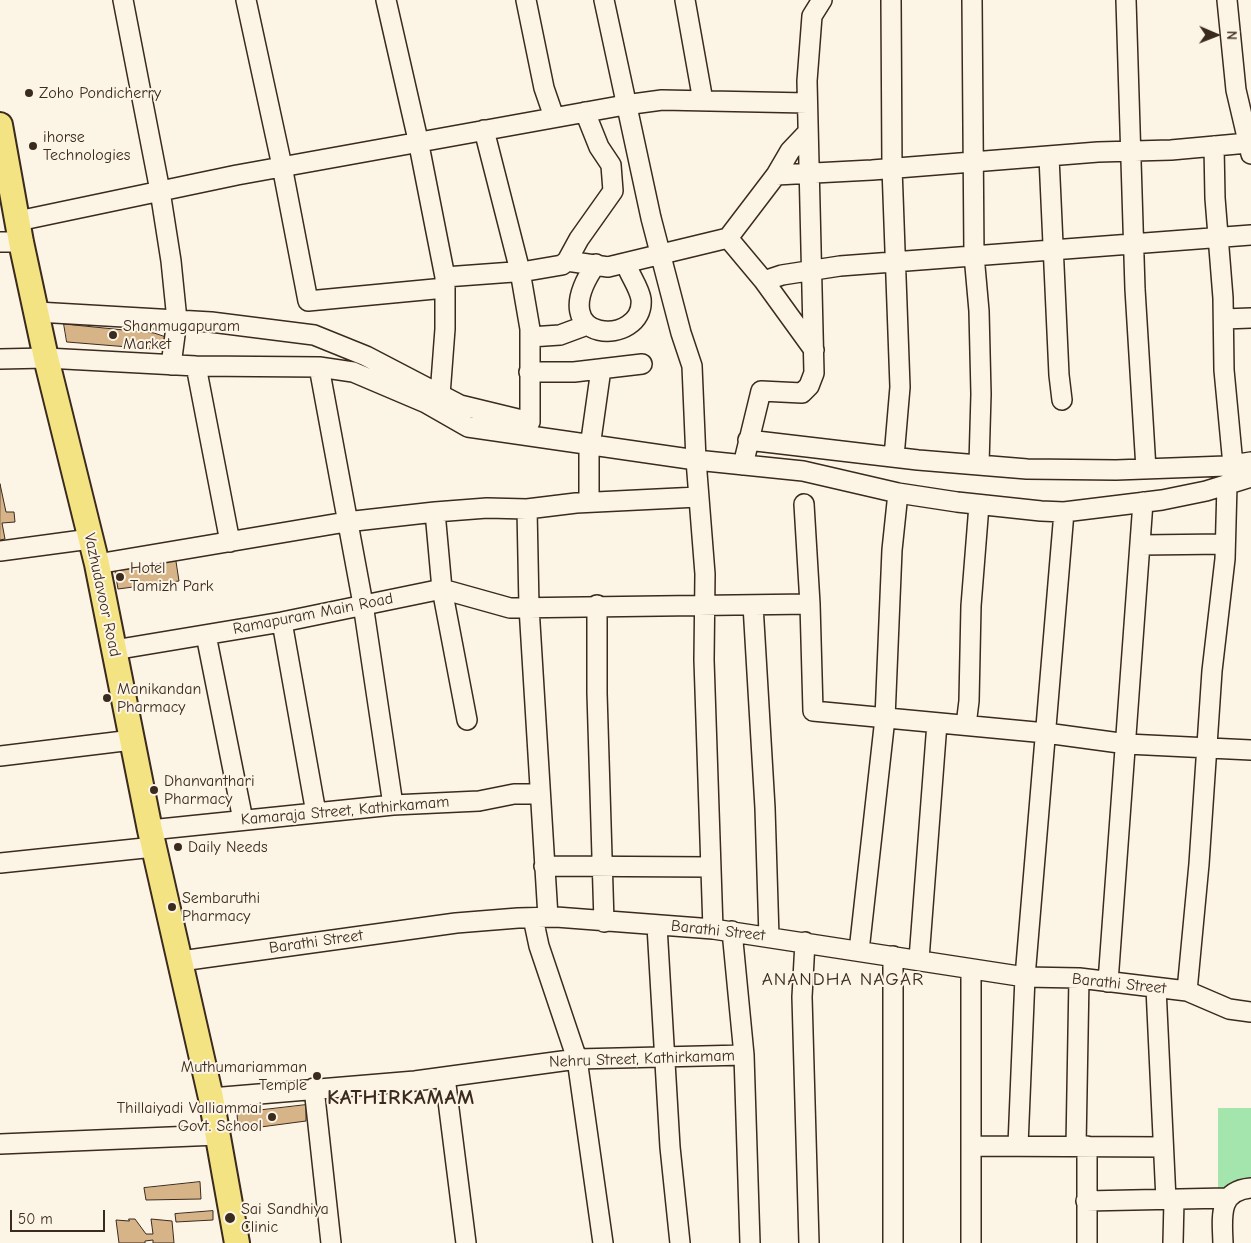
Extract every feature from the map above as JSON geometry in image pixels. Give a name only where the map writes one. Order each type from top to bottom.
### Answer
[{"type":"main road","name":"Vazhudavoor Road","points":[[0,125],[13,235],[37,312],[46,358],[97,564],[152,839],[211,1098],[237,1243]]},
{"type":"street","points":[[123,0],[160,191],[171,261],[177,320],[171,365]]},
{"type":"street","points":[[246,0],[282,166],[308,301],[562,265],[567,261],[579,238],[613,191],[611,166],[599,147],[585,112]]},
{"type":"street","points":[[386,0],[418,140],[445,283],[445,330],[440,395]]},
{"type":"street","points":[[526,0],[544,88],[554,117]]},
{"type":"street","points":[[604,0],[660,255],[692,366],[698,497],[706,604],[704,660],[713,929]]},
{"type":"street","points":[[685,0],[704,101]]},
{"type":"street","points":[[743,465],[761,391],[802,393],[809,386],[814,374],[813,268],[807,103],[809,32],[812,16],[822,0]]},
{"type":"street","points":[[890,0],[892,168],[900,386],[894,457]]},
{"type":"street","points":[[972,0],[974,255],[980,363],[979,464]]},
{"type":"street","points":[[1126,0],[1134,244],[1146,469]]},
{"type":"street","points":[[776,175],[1098,152],[1132,152],[1214,146],[1250,148],[1236,90],[1228,0]]},
{"type":"street","points":[[13,235],[160,191],[418,140],[626,105],[662,100],[807,103]]},
{"type":"street","points":[[37,312],[211,322],[314,335],[366,356],[460,405],[530,422],[530,337],[520,271],[484,130]]},
{"type":"street","points":[[567,261],[608,267],[728,238],[776,175],[790,151],[808,132]]},
{"type":"street","points":[[748,440],[894,457],[1066,471],[1242,464],[1224,370],[1224,318],[1220,237],[1215,198],[1214,146]]},
{"type":"street","points":[[1049,157],[1059,375],[1062,400]]},
{"type":"street","points":[[764,281],[813,268],[1251,235]]},
{"type":"street","points":[[728,238],[764,281],[814,350]]},
{"type":"street","points":[[596,264],[580,292],[580,311],[583,321],[598,330],[618,330],[629,325],[636,318],[641,299],[626,264]]},
{"type":"street","points":[[1224,318],[1251,318]]},
{"type":"street","points":[[530,337],[560,335],[587,325]]},
{"type":"street","points":[[0,360],[46,358],[196,366],[319,367],[353,372],[426,403],[468,427],[696,460],[803,472],[898,492],[979,505],[1064,512],[1143,502],[1206,491],[1251,477]]},
{"type":"street","points":[[529,372],[548,373],[642,364]]},
{"type":"street","points":[[196,366],[230,542]]},
{"type":"street","points":[[319,367],[346,522],[363,604],[393,805]]},
{"type":"street","points":[[589,502],[590,444],[601,369]]},
{"type":"street","points":[[1187,991],[1208,747],[1212,671],[1225,544],[1227,485]]},
{"type":"street","points":[[859,951],[885,718],[892,550],[898,492]]},
{"type":"street","points":[[97,564],[346,522],[435,512],[698,497]]},
{"type":"street","points":[[1108,982],[1127,744],[1131,660],[1143,502]]},
{"type":"street","points":[[804,504],[810,604],[813,711],[1046,733],[1127,744],[1251,750]]},
{"type":"street","points":[[966,725],[969,700],[972,606],[979,505]]},
{"type":"street","points":[[527,508],[530,607],[544,866],[539,946],[576,1059],[603,1243]]},
{"type":"street","points":[[435,512],[442,589],[467,720]]},
{"type":"street","points":[[1018,1145],[1025,977],[1064,512]]},
{"type":"street","points":[[0,551],[90,539]]},
{"type":"street","points":[[1141,546],[1225,544]]},
{"type":"street","name":"Ramapuram Main Road","points":[[114,650],[282,622],[442,589],[510,608],[597,605],[810,604]]},
{"type":"street","points":[[597,605],[597,693],[604,922]]},
{"type":"street","points":[[753,605],[769,937]]},
{"type":"street","points":[[282,622],[316,812]]},
{"type":"street","points":[[206,635],[243,820]]},
{"type":"street","points":[[919,960],[937,723]]},
{"type":"street","points":[[0,756],[132,740]]},
{"type":"street","name":"Kamaraja Street, Kathirkamam","points":[[0,863],[152,839],[243,820],[393,805],[479,800],[514,794],[540,794]]},
{"type":"street","points":[[544,866],[710,867]]},
{"type":"street","name":"Barathi Street","points":[[181,961],[456,923],[540,918],[732,931],[1025,977],[1079,978],[1187,991],[1229,1009],[1251,1012]]},
{"type":"street","points":[[657,926],[663,1058],[680,1243]]},
{"type":"street","points":[[732,931],[744,1055],[750,1243]]},
{"type":"street","points":[[805,942],[802,997],[809,1243]]},
{"type":"street","points":[[893,956],[893,1243]]},
{"type":"street","points":[[971,969],[971,1243]]},
{"type":"street","points":[[1079,978],[1086,1243]]},
{"type":"street","points":[[1156,988],[1162,1147],[1170,1200],[1173,1243]]},
{"type":"street","name":"Nehru Street, Kathirkamam","points":[[211,1098],[445,1077],[576,1059],[744,1055]]},
{"type":"street","points":[[445,1077],[466,1243]]},
{"type":"street","points":[[314,1088],[331,1243]]},
{"type":"street","points":[[0,1144],[218,1135]]},
{"type":"street","points":[[972,1146],[1162,1147]]},
{"type":"street","points":[[1223,1243],[1223,1220],[1227,1198],[1232,1192],[1251,1188]]},
{"type":"street","points":[[1086,1201],[1227,1198]]},
{"type":"green space","points":[[1218,1108],[1251,1108],[1251,1185],[1218,1189]]},
{"type":"building","name":"Shanmugapuram Market","points":[[64,324],[154,333],[166,337],[153,349],[67,342]]},
{"type":"building","points":[[0,484],[6,512],[14,512],[15,522],[2,523],[5,539],[0,540]]},
{"type":"building","points":[[175,555],[179,581],[118,589],[114,565]]},
{"type":"building","name":"Thillaiyadi Valliammai Govt. School","points":[[306,1105],[306,1121],[238,1130],[237,1113]]},
{"type":"building","points":[[200,1182],[201,1199],[146,1200],[144,1188]]},
{"type":"building","points":[[213,1211],[213,1220],[176,1222],[175,1214]]},
{"type":"building","points":[[129,1219],[135,1219],[146,1234],[153,1234],[151,1219],[172,1221],[174,1243],[153,1243],[153,1240],[145,1241],[145,1243],[119,1243],[116,1220],[129,1221]]},
{"type":"place","name":"Zoho Pondicherry","points":[[29,93]]},
{"type":"place","name":"ihorse Technologies","points":[[33,146]]},
{"type":"place","name":"Shanmugapuram Market","points":[[113,335]]},
{"type":"place","name":"Hotel Tamizh Park","points":[[120,577]]},
{"type":"place","name":"Manikandan Pharmacy","points":[[107,698]]},
{"type":"place","name":"Dhanvanthari Pharmacy","points":[[154,790]]},
{"type":"place","name":"Daily Needs","points":[[178,847]]},
{"type":"place","name":"Sembaruthi Pharmacy","points":[[172,907]]},
{"type":"place","name":"Muthumariamman Temple","points":[[317,1076]]},
{"type":"place","name":"Thillaiyadi Valliammai Govt. School","points":[[272,1117]]},
{"type":"place","name":"Sai Sandhiya Clinic","points":[[230,1218]]},
{"type":"district","name":"ANANDHA NAGAR","points":[[843,980]]},
{"type":"district","name":"KATHIRKAMAM","points":[[401,1098]]}]
